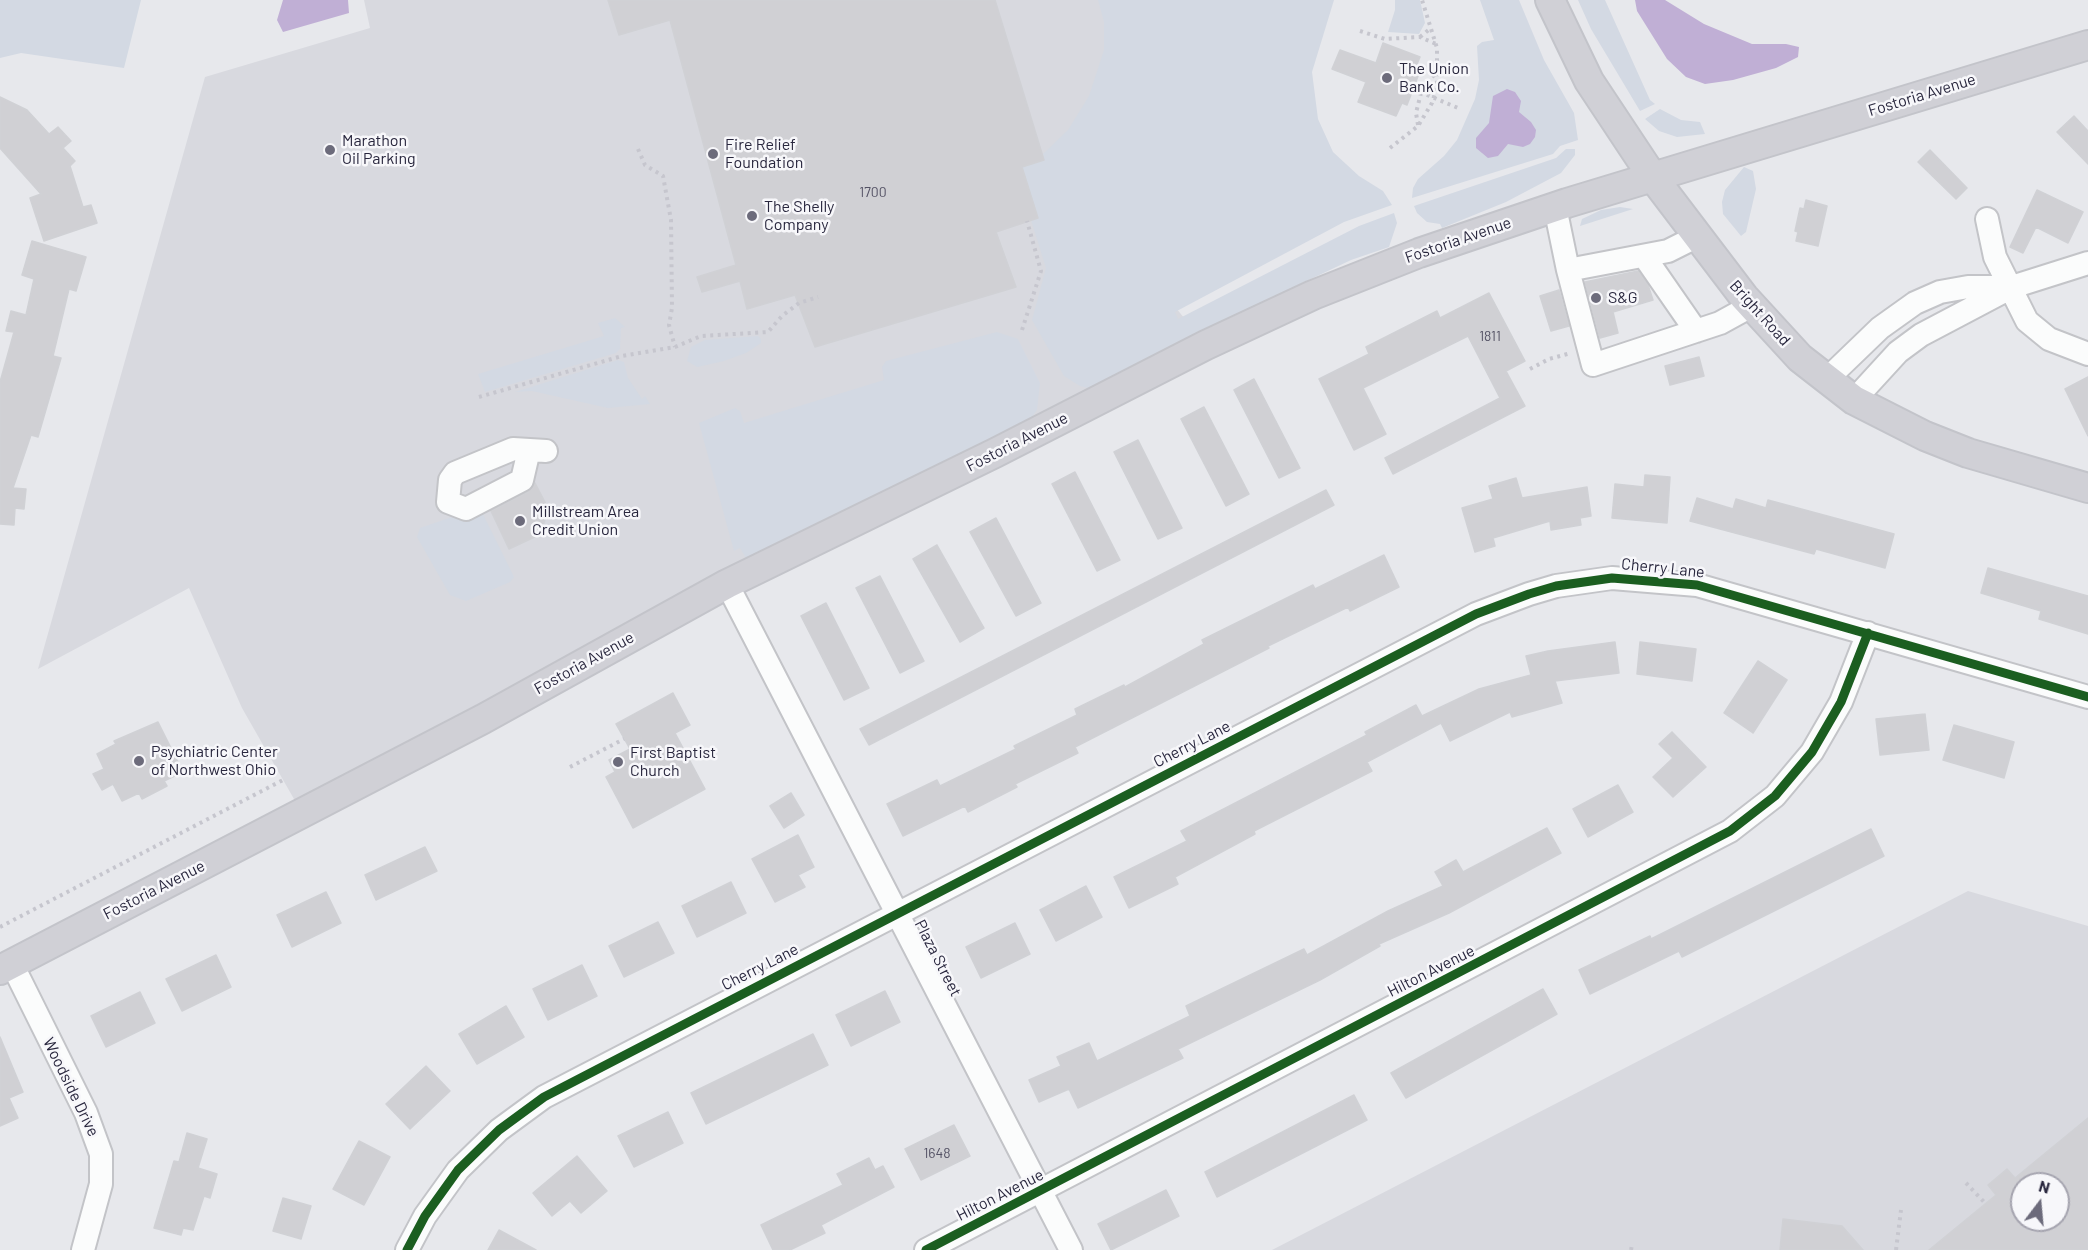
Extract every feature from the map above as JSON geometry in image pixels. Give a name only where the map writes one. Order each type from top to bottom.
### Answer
[{"type":"main road","name":"Bright Road","points":[[1550,0],[1588,81],[1652,176],[1696,237],[1751,306],[1800,358],[1854,400],[1925,436],[1968,453],[2088,488]]},
{"type":"main road","name":"Fostoria Avenue","points":[[6,967],[483,719],[727,584],[995,453],[1206,345],[1313,295],[1419,254],[1555,207],[2088,45]]},
{"type":"street","points":[[1555,207],[1568,270],[1593,365],[1720,323],[1751,306]]},
{"type":"street","points":[[1987,219],[1995,257],[2028,321],[2049,339],[2088,354]]},
{"type":"street","points":[[1568,270],[1668,251],[1696,237]]},
{"type":"street","points":[[1644,256],[1696,331]]},
{"type":"street","points":[[1854,400],[1898,352],[1921,334],[2012,287],[2088,263]]},
{"type":"street","points":[[1826,380],[1880,328],[1915,303],[1940,292],[1968,287],[2012,287]]},
{"type":"street","points":[[513,449],[533,456],[522,480],[466,509],[448,497],[450,480],[455,473],[513,449]]},
{"type":"street","name":"Cherry Lane","points":[[407,1250],[425,1215],[458,1170],[478,1149],[532,1104],[1476,614],[1529,594],[1556,586],[1612,578],[1669,580],[1738,595],[2088,697]]},
{"type":"street","name":"Plaza Street","points":[[727,584],[1071,1250]]},
{"type":"street","name":"Hilton Avenue","points":[[926,1250],[1730,831],[1775,796],[1812,752],[1841,702],[1868,633]]},
{"type":"street","name":"Woodside Drive","points":[[6,967],[86,1113],[101,1154],[101,1184],[83,1250]]},
{"type":"path","points":[[1390,148],[1418,126],[1434,99],[1439,72],[1436,44],[1422,0]]},
{"type":"path","points":[[1420,37],[1431,28]]},
{"type":"path","points":[[1360,31],[1385,39],[1420,37],[1436,44]]},
{"type":"path","points":[[1418,126],[1416,113],[1421,93],[1429,79],[1439,72]]},
{"type":"path","points":[[1413,89],[1458,108]]},
{"type":"path","points":[[638,149],[645,165],[663,176],[671,220],[672,308],[669,326],[675,347]]},
{"type":"path","points":[[1022,330],[1041,271],[1027,221]]},
{"type":"path","points":[[479,397],[622,356],[675,347],[701,336],[768,332],[782,316],[799,303],[818,297]]},
{"type":"path","points":[[1530,369],[1549,359],[1589,348]]},
{"type":"path","points":[[570,767],[624,739]]},
{"type":"path","points":[[0,927],[283,780]]},
{"type":"path","points":[[1966,1183],[1985,1203]]},
{"type":"path","points":[[1896,1250],[1900,1210]]},
{"type":"shaded area","points":[[0,0],[141,0],[124,68],[21,53],[0,58]]},
{"type":"shaded area","points":[[283,0],[348,0],[349,13],[283,32],[277,20]]},
{"type":"shaded area","points":[[364,0],[1265,0],[1176,308],[1206,345],[302,813],[242,708],[189,588],[38,669],[205,77],[370,28]]},
{"type":"shaded area","points":[[1098,0],[1334,0],[1312,72],[1318,119],[1333,152],[1359,176],[1383,191],[1392,205],[1344,222],[1175,312],[1178,319],[1359,226],[1394,213],[1397,223],[1389,247],[1351,260],[1222,321],[1092,389],[1080,386],[1064,376],[1032,320],[1046,268],[1031,220],[1038,217],[1022,167],[1044,160],[1043,154],[1068,130],[1089,96],[1104,50],[1104,22]]},
{"type":"shaded area","points":[[1395,0],[1420,0],[1425,23],[1419,34],[1388,32],[1395,10]]},
{"type":"shaded area","points":[[1480,0],[1519,0],[1544,60],[1574,113],[1578,140],[1560,146],[1553,154],[1412,198],[1413,188],[1418,179],[1444,156],[1457,140],[1475,99],[1479,80],[1477,46],[1482,42],[1494,40]]},
{"type":"shaded area","points":[[1578,0],[1605,0],[1650,100],[1655,104],[1640,111],[1591,29]]},
{"type":"shaded area","points":[[1635,0],[1665,0],[1704,24],[1752,44],[1786,44],[1799,47],[1798,57],[1776,68],[1733,80],[1705,84],[1686,77],[1667,59],[1637,11]]},
{"type":"shaded area","points":[[1507,89],[1515,92],[1521,101],[1519,112],[1531,122],[1536,130],[1535,137],[1530,144],[1523,147],[1508,144],[1498,156],[1488,158],[1476,148],[1476,138],[1489,123],[1493,96]]},
{"type":"shaded area","points":[[1660,109],[1681,120],[1700,122],[1705,134],[1677,137],[1659,131],[1645,119]]},
{"type":"shaded area","points":[[1566,149],[1575,149],[1575,155],[1561,173],[1506,202],[1442,228],[1440,224],[1427,222],[1417,213],[1414,206],[1556,158]]},
{"type":"shaded area","points":[[1744,167],[1753,171],[1756,189],[1746,232],[1741,236],[1723,214],[1722,202],[1725,190]]},
{"type":"shaded area","points":[[1620,207],[1633,209],[1580,226],[1582,219],[1601,210]]},
{"type":"shaded area","points":[[615,318],[625,327],[621,328],[620,349],[616,353],[485,392],[478,374],[604,336],[598,323]]},
{"type":"shaded area","points":[[997,332],[1018,339],[1040,383],[1037,410],[1028,422],[746,558],[740,548],[734,551],[699,423],[735,408],[740,411],[744,423],[884,380],[882,367],[886,361]]},
{"type":"shaded area","points":[[758,336],[761,343],[746,353],[724,361],[697,367],[687,361],[691,347],[705,340]]},
{"type":"shaded area","points":[[618,360],[624,362],[628,378],[642,399],[645,396],[650,404],[608,408],[532,391],[515,392]]},
{"type":"shaded area","points":[[481,510],[514,577],[510,582],[466,601],[450,595],[417,537],[420,528]]},
{"type":"shaded area","points":[[1968,891],[2088,926],[2088,1250],[1272,1250]]},
{"type":"building","points":[[608,0],[995,0],[1044,160],[1022,167],[1038,218],[996,232],[1016,287],[815,347],[795,295],[747,309],[740,281],[702,292],[697,277],[736,265],[670,20],[619,35]]},
{"type":"building","name":"The Union Bank Co.","points":[[1383,43],[1420,57],[1415,69],[1420,71],[1407,105],[1402,103],[1396,116],[1358,102],[1366,82],[1332,69],[1340,50],[1376,63]]},
{"type":"building","points":[[0,97],[27,110],[49,134],[58,127],[71,141],[63,148],[75,161],[70,166],[83,207],[91,205],[97,223],[44,241],[30,198],[41,194],[0,148]]},
{"type":"building","points":[[2074,116],[2088,131],[2088,164],[2057,132]]},
{"type":"building","points":[[1930,150],[1967,188],[1956,199],[1918,162]]},
{"type":"building","points":[[2037,190],[2083,212],[2068,243],[2036,227],[2023,253],[2010,247]]},
{"type":"building","points":[[1806,200],[1827,206],[1818,246],[1796,241],[1798,232],[1795,231],[1800,208],[1804,209]]},
{"type":"building","points":[[32,241],[86,257],[76,291],[69,289],[53,356],[61,358],[38,437],[31,435],[13,488],[26,489],[24,509],[15,508],[14,525],[0,524],[0,382],[14,332],[6,331],[11,311],[26,315],[34,279],[22,275]]},
{"type":"building","points":[[1638,271],[1648,285],[1653,300],[1613,312],[1618,333],[1600,338],[1585,282]]},
{"type":"building","points":[[1559,290],[1569,326],[1551,331],[1540,296]]},
{"type":"building","points":[[1489,293],[1525,361],[1506,371],[1525,406],[1393,474],[1385,458],[1500,398],[1468,336],[1363,388],[1386,434],[1354,450],[1319,379],[1369,354],[1366,347],[1437,311],[1440,318]]},
{"type":"building","points":[[1699,357],[1704,376],[1670,385],[1665,366]]},
{"type":"building","points":[[2088,377],[2088,436],[2065,389]]},
{"type":"building","points":[[1254,379],[1300,468],[1279,478],[1234,390]]},
{"type":"building","points":[[1204,407],[1249,494],[1226,506],[1181,419]]},
{"type":"building","points":[[1138,440],[1182,528],[1158,539],[1114,452]]},
{"type":"building","points":[[1075,472],[1120,560],[1097,571],[1052,484]]},
{"type":"building","points":[[1645,475],[1670,477],[1667,523],[1612,518],[1615,484],[1644,487]]},
{"type":"building","points":[[1516,478],[1522,498],[1587,487],[1591,516],[1580,518],[1581,525],[1551,530],[1550,521],[1493,538],[1495,546],[1475,552],[1462,508],[1493,499],[1489,486]]},
{"type":"building","name":"Millstream Area Credit Union","points":[[535,483],[548,508],[541,534],[509,549],[491,511],[528,492]]},
{"type":"building","points":[[1326,490],[1334,505],[869,745],[860,729]]},
{"type":"building","points":[[1697,498],[1733,509],[1736,499],[1766,508],[1768,500],[1894,534],[1885,568],[1816,549],[1814,554],[1690,521]]},
{"type":"building","points":[[996,518],[1041,603],[1016,616],[970,532]]},
{"type":"building","points":[[937,545],[984,628],[960,642],[913,559]]},
{"type":"building","points":[[1384,555],[1399,587],[1350,611],[1348,607],[1268,646],[1269,648],[1075,747],[1078,753],[1015,784],[1017,787],[968,812],[965,806],[903,836],[887,804],[937,780],[940,786],[1016,749],[1014,746],[1077,715],[1075,709],[1124,685],[1125,687],[1204,644],[1202,640],[1313,585],[1315,589]]},
{"type":"building","points":[[1988,568],[2088,596],[2088,634],[2039,619],[2041,611],[1981,593]]},
{"type":"building","points":[[880,576],[924,661],[900,673],[856,588]]},
{"type":"building","points":[[826,603],[869,688],[844,700],[801,616]]},
{"type":"building","points":[[1615,642],[1619,673],[1555,681],[1562,703],[1512,717],[1510,712],[1450,741],[1441,723],[1367,762],[1372,771],[1254,831],[1255,834],[1175,877],[1178,884],[1129,908],[1114,877],[1187,841],[1181,831],[1367,735],[1365,732],[1416,705],[1422,716],[1479,689],[1531,675],[1526,656]]},
{"type":"building","points":[[1640,642],[1696,649],[1692,681],[1637,674]]},
{"type":"building","points":[[1758,661],[1787,680],[1753,733],[1724,713]]},
{"type":"building","name":"First Baptist Church","points":[[673,693],[690,725],[675,733],[705,789],[633,828],[606,777],[615,772],[609,760],[630,749],[616,724]]},
{"type":"building","points":[[1925,714],[1929,750],[1880,755],[1876,719]]},
{"type":"building","name":"Psychiatric Center of Northwest Ohio","points":[[158,722],[183,772],[164,781],[167,786],[142,799],[139,793],[122,801],[113,784],[102,790],[93,774],[104,769],[97,754],[116,744],[114,741]]},
{"type":"building","points":[[1954,725],[2014,742],[2004,778],[1943,760]]},
{"type":"building","points":[[1672,732],[1706,767],[1673,797],[1653,777],[1673,758],[1659,744]]},
{"type":"building","points":[[1618,785],[1633,812],[1588,837],[1573,809]]},
{"type":"building","points":[[791,793],[804,815],[784,828],[770,806]]},
{"type":"building","points":[[1547,828],[1561,853],[1449,913],[1379,944],[1380,946],[1320,980],[1178,1049],[1183,1058],[1078,1108],[1069,1089],[1039,1102],[1029,1080],[1061,1066],[1057,1057],[1089,1043],[1097,1061],[1190,1016],[1186,1006],[1304,949],[1307,955],[1388,911],[1443,886],[1435,872],[1456,860],[1463,872]]},
{"type":"building","points":[[1871,829],[1884,856],[1682,957],[1679,951],[1590,994],[1579,970],[1650,936],[1651,939]]},
{"type":"building","points":[[798,835],[814,867],[798,875],[805,887],[775,902],[752,859]]},
{"type":"building","points":[[425,847],[437,871],[376,900],[365,875]]},
{"type":"building","points":[[731,882],[746,913],[697,937],[682,906]]},
{"type":"building","points":[[1086,886],[1102,917],[1056,941],[1040,910]]},
{"type":"building","points":[[326,892],[341,923],[292,947],[277,915]]},
{"type":"building","points":[[658,922],[674,953],[624,977],[609,946]]},
{"type":"building","points":[[1015,923],[1030,954],[981,978],[966,947]]},
{"type":"building","points":[[216,955],[231,987],[182,1011],[166,979]]},
{"type":"building","points":[[582,965],[597,996],[548,1020],[533,989]]},
{"type":"building","points":[[1543,989],[1557,1014],[1406,1098],[1391,1073]]},
{"type":"building","points":[[885,991],[900,1022],[851,1046],[836,1015]]},
{"type":"building","points":[[140,992],[155,1023],[106,1047],[91,1016]]},
{"type":"building","points":[[506,1006],[524,1037],[477,1064],[459,1034]]},
{"type":"building","points":[[813,1034],[828,1065],[706,1124],[691,1093]]},
{"type":"building","points":[[0,1037],[23,1092],[9,1098],[18,1118],[0,1126]]},
{"type":"building","points":[[426,1066],[450,1091],[410,1129],[386,1104]]},
{"type":"building","points":[[1354,1095],[1367,1120],[1217,1197],[1205,1172]]},
{"type":"building","points":[[668,1112],[683,1143],[634,1167],[618,1136]]},
{"type":"building","points":[[2088,1118],[2088,1250],[1929,1250],[1996,1195],[1988,1185],[2007,1169],[2010,1172],[2010,1232],[2070,1232],[2070,1172],[2022,1172]]},
{"type":"building","points":[[954,1125],[970,1156],[921,1180],[905,1149]]},
{"type":"building","points":[[187,1133],[207,1139],[198,1168],[217,1174],[210,1198],[204,1196],[193,1230],[183,1228],[181,1235],[154,1228],[174,1161],[179,1162]]},
{"type":"building","points":[[359,1141],[390,1157],[364,1205],[333,1189]]},
{"type":"building","points":[[577,1156],[607,1191],[581,1213],[570,1201],[552,1216],[533,1193]]},
{"type":"building","points":[[869,1158],[875,1170],[883,1166],[894,1187],[821,1225],[825,1233],[790,1250],[773,1250],[761,1225],[843,1185],[837,1174]]},
{"type":"building","points":[[1166,1190],[1179,1216],[1111,1250],[1098,1224]]},
{"type":"building","points":[[283,1198],[311,1206],[301,1239],[273,1231]]},
{"type":"building","points":[[1783,1219],[1842,1226],[1863,1250],[1780,1250]]},
{"type":"building","points":[[499,1230],[536,1250],[488,1250]]},
{"type":"cycle path","points":[[407,1250],[425,1216],[458,1170],[499,1130],[544,1097],[1476,614],[1529,594],[1556,586],[1612,578],[1697,585],[2088,697]]},
{"type":"cycle path","points":[[926,1250],[1730,831],[1775,796],[1812,752],[1841,702],[1868,633]]},
{"type":"place","name":"The Union Bank Co.","points":[[1387,78]]},
{"type":"place","name":"Marathon Oil Parking","points":[[330,150]]},
{"type":"place","name":"Fire Relief Foundation","points":[[713,154]]},
{"type":"place","name":"The Shelly Company","points":[[752,216]]},
{"type":"place","name":"S&G","points":[[1596,298]]},
{"type":"place","name":"Millstream Area Credit Union","points":[[520,521]]},
{"type":"place","name":"Psychiatric Center of Northwest Ohio","points":[[139,761]]},
{"type":"place","name":"First Baptist Church","points":[[618,762]]}]
